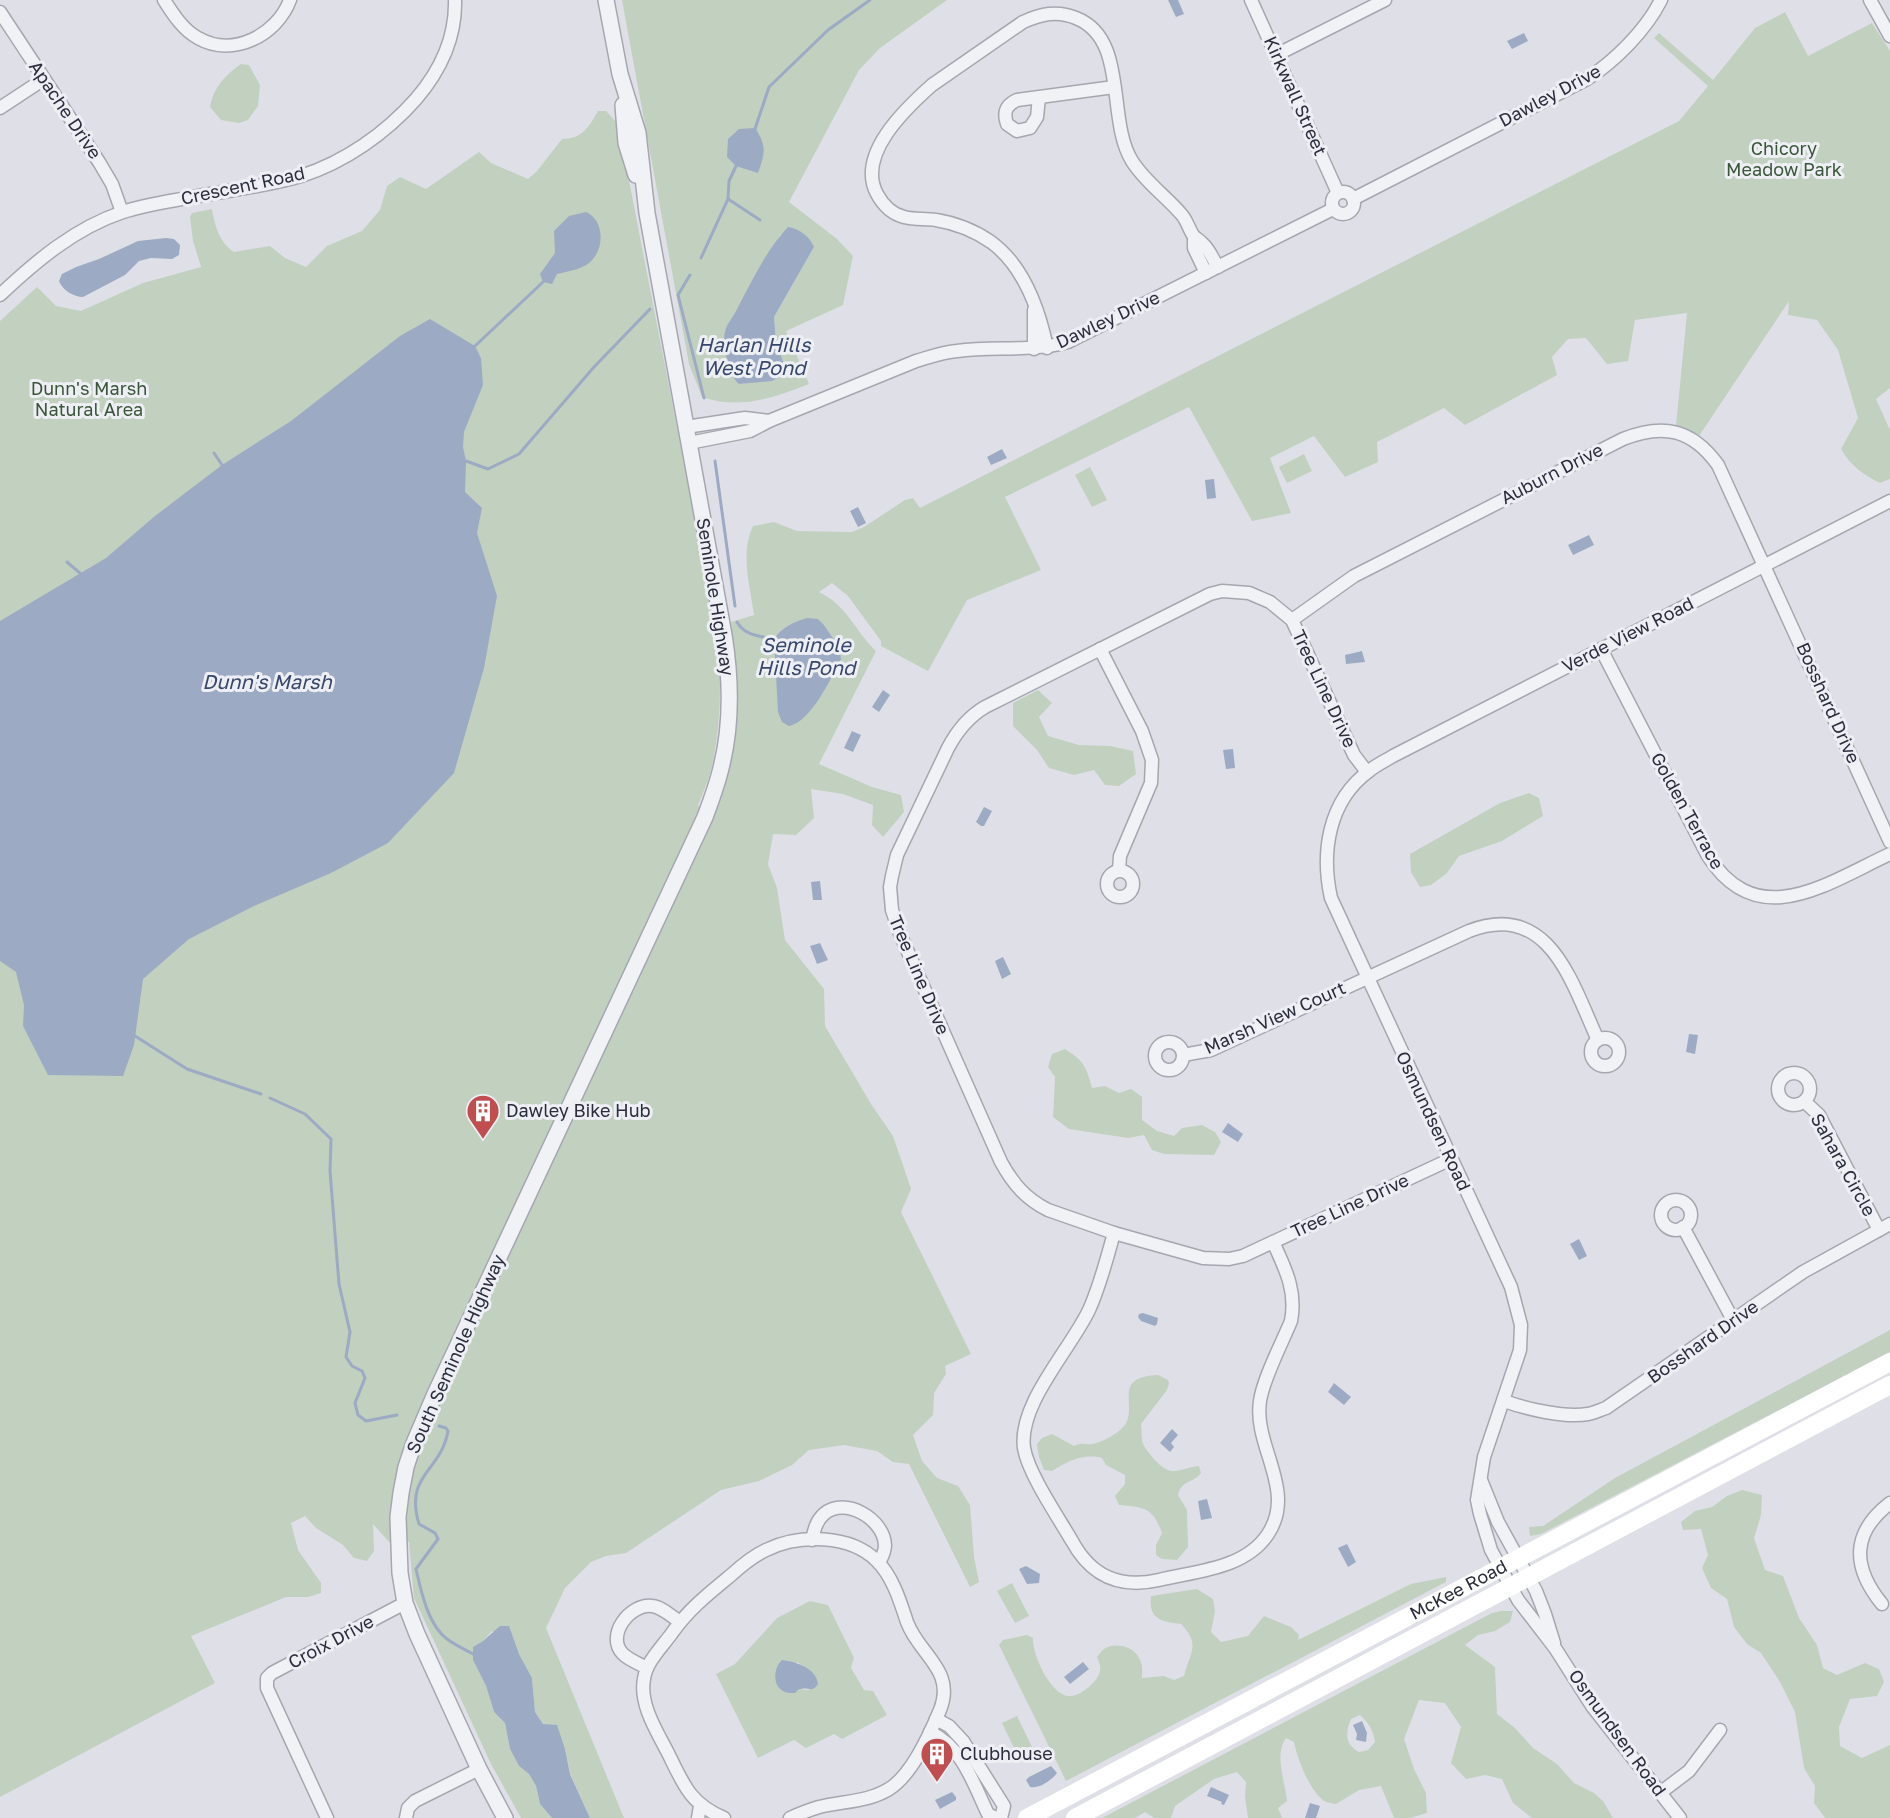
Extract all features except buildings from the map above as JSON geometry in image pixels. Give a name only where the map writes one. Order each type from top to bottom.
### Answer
[{"type":"main road","name":"McKee Road","points":[[1027,1818],[1890,1362]]},
{"type":"main road","name":"McKee Road","points":[[1075,1818],[1890,1385]]},
{"type":"street","points":[[164,0],[182,26],[198,38],[214,45],[246,43],[261,36],[276,24],[286,11],[290,0]]},
{"type":"street","name":"Crescent Road","points":[[0,295],[30,267],[59,245],[122,212],[292,178],[319,169],[357,149],[375,137],[406,109],[435,75],[447,50],[453,28],[455,0]]},
{"type":"street","name":"Seminole Highway","points":[[590,1066],[705,817],[722,768],[730,697],[729,664],[647,213],[626,143],[620,74],[606,0]]},
{"type":"street","name":"Kirkwall Street","points":[[1251,0],[1338,193]]},
{"type":"street","points":[[1276,55],[1385,0]]},
{"type":"street","name":"Dawley Drive","points":[[1353,199],[1596,74],[1621,52],[1654,14],[1662,0]]},
{"type":"street","points":[[1870,0],[1890,36]]},
{"type":"street","name":"Apache Drive","points":[[0,12],[99,162],[112,184],[122,212]]},
{"type":"street","points":[[1041,349],[1034,306],[1021,274],[1006,255],[992,243],[954,224],[904,217],[888,209],[874,189],[871,169],[881,144],[893,126],[932,85],[1023,22],[1037,16],[1054,13],[1069,15],[1080,19],[1098,34],[1108,56],[1121,132],[1132,160],[1182,215],[1194,237],[1205,245],[1218,267]]},
{"type":"street","points":[[0,108],[44,79]]},
{"type":"street","points":[[1039,97],[1114,87]]},
{"type":"street","points":[[1345,192],[1353,199],[1354,206],[1346,214],[1339,214],[1333,209],[1332,200],[1338,193],[1345,192]]},
{"type":"street","name":"Dawley Drive","points":[[689,443],[750,431],[769,421],[916,361],[939,354],[977,350],[1041,349],[1068,342],[1333,209]]},
{"type":"street","points":[[1194,237],[1194,249],[1206,273]]},
{"type":"street","name":"Dawley Drive","points":[[686,427],[745,418],[769,421]]},
{"type":"street","name":"Auburn Drive","points":[[1292,620],[1354,576],[1607,446],[1639,432],[1652,430],[1665,430],[1688,436],[1713,458],[1765,565]]},
{"type":"street","name":"Verde View Road","points":[[1367,772],[1393,756],[1890,501]]},
{"type":"street","name":"Bosshard Drive","points":[[1765,565],[1890,842]]},
{"type":"street","name":"Tree Line Drive","points":[[1367,772],[1354,755],[1292,620],[1260,597],[1238,591],[1222,591],[1197,599],[985,707],[966,721],[955,734],[897,855],[890,887],[892,910],[900,934],[996,1152],[1010,1178],[1036,1205],[1114,1233],[1215,1260],[1243,1256],[1451,1159]]},
{"type":"street","points":[[1100,649],[1142,731],[1152,760],[1151,783],[1120,856],[1119,870]]},
{"type":"street","name":"Golden Terrace","points":[[1601,649],[1708,856],[1720,874],[1739,889],[1758,897],[1778,898],[1804,893],[1890,854]]},
{"type":"street","name":"Osmundsen Road","points":[[1367,772],[1351,789],[1337,811],[1328,837],[1326,876],[1331,898],[1511,1287],[1518,1308],[1521,1333],[1520,1350],[1484,1457],[1477,1500],[1478,1507],[1491,1550],[1530,1617],[1555,1648],[1592,1706],[1680,1818]]},
{"type":"street","name":"Marsh View Court","points":[[1183,1055],[1211,1050],[1484,925],[1499,923],[1538,935],[1554,951],[1563,965],[1598,1040]]},
{"type":"street","name":"South Seminole Highway","points":[[505,1818],[428,1659],[405,1603],[400,1573],[398,1517],[406,1467],[414,1443],[458,1343],[590,1066]]},
{"type":"street","name":"Sahara Circle","points":[[1804,1102],[1819,1115],[1884,1227]]},
{"type":"street","points":[[1683,1227],[1733,1320]]},
{"type":"street","name":"Bosshard Drive","points":[[1504,1401],[1522,1407],[1571,1414],[1587,1414],[1606,1408],[1803,1272],[1884,1227]]},
{"type":"street","points":[[1114,1233],[1090,1307],[1081,1326],[1032,1405],[1024,1437],[1031,1469],[1083,1560],[1101,1575],[1126,1583],[1151,1582],[1236,1561],[1255,1549],[1272,1526],[1278,1502],[1278,1491],[1261,1427],[1260,1400],[1291,1321],[1293,1308],[1290,1283],[1273,1242]]},
{"type":"street","name":"Osmundsen Road","points":[[1481,1480],[1498,1522],[1529,1577],[1545,1614],[1555,1648]]},
{"type":"street","points":[[1882,1604],[1871,1591],[1865,1577],[1861,1565],[1860,1548],[1867,1526],[1890,1503]]},
{"type":"street","points":[[812,1540],[818,1520],[828,1511],[840,1508],[859,1513],[872,1520],[883,1536],[885,1549],[879,1563]]},
{"type":"street","points":[[724,1818],[699,1812],[681,1780],[649,1714],[644,1691],[647,1668],[695,1605],[752,1558],[781,1543],[829,1540],[848,1544],[869,1554],[879,1563],[897,1593],[913,1637],[942,1676],[944,1695],[930,1732],[910,1767],[890,1789],[867,1798],[820,1807],[790,1818]]},
{"type":"street","name":"Croix Drive","points":[[327,1818],[267,1688],[267,1678],[272,1673],[405,1603]]},
{"type":"street","points":[[647,1668],[624,1656],[619,1649],[617,1634],[624,1620],[640,1607],[650,1605],[660,1607],[680,1622]]},
{"type":"street","points":[[930,1732],[951,1746],[965,1767],[988,1814],[999,1818],[1004,1806],[963,1741],[950,1726],[936,1719]]},
{"type":"street","points":[[1660,1793],[1689,1771],[1720,1730]]},
{"type":"street","points":[[406,1818],[408,1808],[415,1801],[480,1769]]},
{"type":"green space","points":[[622,0],[947,0],[880,48],[859,70],[789,202],[837,239],[853,256],[843,305],[786,331],[809,384],[756,401],[715,401],[702,397],[689,364]],"holes":[[[781,234],[814,247],[774,317],[776,341],[785,366],[754,382],[739,384],[725,332],[755,277]]]},
{"type":"green space","points":[[1785,12],[1808,56],[1872,23],[1890,51],[1890,388],[1876,399],[1890,430],[1890,479],[1880,483],[1868,476],[1853,465],[1841,449],[1858,418],[1838,350],[1817,320],[1788,315],[1789,301],[1699,436],[1676,426],[1687,313],[1635,320],[1628,361],[1607,364],[1586,338],[1568,339],[1552,357],[1557,375],[1465,425],[1444,408],[1377,442],[1378,462],[1345,477],[1314,436],[1270,458],[1291,513],[1252,521],[1189,407],[1005,497],[1041,570],[967,600],[928,671],[881,646],[881,641],[848,596],[832,583],[819,592],[844,611],[876,651],[819,764],[872,787],[901,795],[904,812],[883,837],[872,825],[873,805],[843,794],[811,789],[814,818],[796,835],[773,834],[768,864],[777,888],[785,940],[824,989],[825,1026],[871,1104],[893,1136],[911,1189],[901,1212],[971,1354],[945,1366],[946,1374],[934,1393],[933,1415],[913,1435],[922,1461],[937,1478],[958,1486],[970,1505],[974,1557],[979,1582],[970,1587],[909,1464],[893,1462],[877,1451],[844,1445],[809,1450],[792,1465],[759,1481],[721,1490],[626,1553],[606,1556],[591,1562],[565,1588],[546,1628],[624,1818],[590,1818],[570,1773],[565,1749],[535,1712],[532,1678],[519,1654],[492,1631],[483,1641],[473,1647],[473,1660],[486,1686],[494,1712],[505,1723],[510,1749],[519,1766],[529,1774],[536,1786],[540,1804],[552,1818],[521,1818],[491,1764],[414,1598],[409,1542],[389,1542],[373,1524],[374,1551],[367,1561],[354,1558],[343,1545],[316,1528],[305,1516],[291,1523],[298,1550],[321,1583],[321,1593],[308,1597],[286,1597],[191,1636],[215,1683],[0,1797],[0,321],[37,287],[56,306],[81,311],[143,283],[201,267],[193,241],[190,217],[192,213],[212,209],[221,238],[234,252],[270,246],[285,258],[306,267],[327,246],[362,231],[380,210],[387,186],[400,177],[426,189],[479,152],[491,163],[528,179],[562,139],[580,134],[588,127],[598,111],[606,111],[618,124],[717,633],[720,666],[718,730],[712,768],[698,806],[714,813],[734,742],[735,697],[731,622],[754,615],[748,581],[747,558],[749,536],[753,526],[774,522],[797,531],[852,532],[864,527],[905,500],[913,498],[920,508],[1679,121],[1708,86],[1654,38],[1659,33],[1713,80],[1755,28]],"holes":[[[824,625],[839,647],[776,674],[774,639]]]},
{"type":"green space","points":[[241,64],[249,65],[260,85],[258,106],[248,120],[239,123],[221,120],[210,107],[214,94],[221,82]]},
{"type":"green space","points":[[1304,454],[1312,471],[1287,483],[1279,467]]},
{"type":"green space","points":[[1090,467],[1107,500],[1092,507],[1075,475]]},
{"type":"green space","points":[[1038,690],[1052,703],[1039,717],[1048,736],[1079,745],[1110,746],[1133,751],[1136,774],[1119,786],[1105,785],[1094,770],[1074,775],[1049,768],[1037,750],[1013,726],[1013,703]]},
{"type":"green space","points":[[1529,793],[1539,798],[1543,816],[1502,841],[1459,856],[1447,873],[1431,885],[1420,887],[1411,872],[1410,854],[1500,803]]},
{"type":"green space","points":[[1065,1049],[1083,1065],[1092,1088],[1105,1086],[1119,1093],[1131,1089],[1142,1097],[1142,1120],[1157,1131],[1174,1136],[1182,1128],[1202,1125],[1215,1132],[1221,1142],[1214,1155],[1164,1154],[1152,1150],[1144,1135],[1128,1138],[1069,1129],[1053,1117],[1055,1077],[1048,1067],[1052,1054]]},
{"type":"green space","points":[[1890,1330],[1890,1352],[1541,1534],[1530,1536],[1529,1527],[1543,1526],[1615,1478]]},
{"type":"green space","points":[[1158,1375],[1168,1380],[1169,1384],[1167,1390],[1141,1424],[1143,1444],[1161,1466],[1170,1471],[1199,1466],[1201,1473],[1185,1484],[1178,1495],[1187,1510],[1188,1547],[1177,1560],[1162,1559],[1156,1555],[1156,1545],[1162,1533],[1155,1518],[1147,1510],[1119,1505],[1115,1496],[1125,1484],[1125,1475],[1106,1465],[1102,1458],[1095,1457],[1076,1459],[1052,1471],[1044,1470],[1037,1444],[1042,1438],[1052,1434],[1074,1446],[1096,1443],[1110,1437],[1125,1425],[1128,1417],[1130,1386],[1144,1377]]},
{"type":"green space","points":[[1742,1490],[1762,1495],[1761,1515],[1754,1538],[1765,1570],[1783,1576],[1799,1618],[1817,1645],[1823,1668],[1837,1675],[1865,1663],[1879,1669],[1884,1682],[1877,1696],[1850,1699],[1839,1727],[1840,1746],[1862,1758],[1890,1745],[1890,1818],[1825,1818],[1814,1803],[1815,1786],[1804,1768],[1795,1712],[1780,1682],[1761,1653],[1747,1644],[1734,1627],[1727,1599],[1711,1588],[1702,1568],[1708,1555],[1701,1529],[1683,1530],[1681,1522],[1695,1511],[1712,1507],[1727,1496]]},
{"type":"green space","points":[[1446,1577],[1446,1582],[1066,1781],[999,1645],[1003,1640],[1027,1635],[1033,1638],[1039,1663],[1049,1681],[1061,1694],[1073,1696],[1088,1688],[1096,1680],[1100,1669],[1097,1657],[1104,1649],[1113,1646],[1123,1646],[1136,1654],[1141,1663],[1142,1678],[1164,1676],[1174,1680],[1184,1676],[1192,1649],[1191,1638],[1181,1624],[1157,1618],[1152,1610],[1151,1596],[1197,1589],[1213,1599],[1215,1611],[1211,1632],[1221,1642],[1248,1636],[1264,1616],[1291,1627],[1299,1635],[1298,1640],[1411,1584]]},
{"type":"green space","points":[[1012,1583],[1029,1616],[1015,1623],[997,1591]]},
{"type":"green space","points":[[810,1601],[828,1605],[854,1658],[851,1668],[864,1690],[873,1691],[887,1715],[842,1739],[834,1734],[806,1748],[794,1740],[758,1758],[716,1674],[735,1664],[777,1618]],"holes":[[[797,1662],[814,1674],[809,1690],[801,1689],[788,1693],[779,1687]]]},
{"type":"green space","points":[[1513,1611],[1510,1622],[1495,1631],[1478,1635],[1465,1645],[1495,1667],[1497,1714],[1515,1728],[1533,1748],[1557,1764],[1574,1783],[1594,1793],[1603,1801],[1613,1818],[1532,1818],[1513,1803],[1502,1779],[1485,1775],[1466,1779],[1451,1763],[1461,1727],[1445,1703],[1419,1700],[1404,1739],[1414,1769],[1426,1793],[1427,1813],[1410,1818],[1394,1818],[1381,1786],[1359,1790],[1336,1804],[1326,1802],[1310,1783],[1301,1766],[1294,1742],[1286,1738],[1281,1752],[1281,1768],[1287,1801],[1278,1808],[1282,1818],[1248,1818],[1245,1797],[1246,1782],[1237,1772],[1214,1779],[1175,1806],[1171,1818],[1154,1818],[1145,1812],[1135,1818],[1102,1818],[1492,1613]],"holes":[[[1360,1715],[1370,1727],[1375,1742],[1368,1750],[1359,1752],[1349,1742],[1348,1729],[1351,1719]]]},
{"type":"green space","points":[[1017,1716],[1033,1749],[1018,1756],[1002,1723]]},
{"type":"water","points":[[1168,0],[1178,0],[1184,14],[1176,17]]},
{"type":"water","points":[[1524,33],[1528,41],[1512,49],[1507,41]]},
{"type":"water","points":[[755,128],[762,140],[764,150],[758,173],[736,166],[727,157],[728,139],[739,129]]},
{"type":"water","points":[[586,212],[592,215],[599,226],[601,240],[597,253],[586,265],[557,274],[552,284],[543,282],[540,274],[555,253],[554,231],[569,216]]},
{"type":"water","name":"Harlan Hills West Pond","points":[[788,227],[804,234],[814,247],[774,317],[776,341],[785,367],[781,376],[772,381],[739,384],[732,375],[727,360],[724,337],[726,329],[766,256]]},
{"type":"water","points":[[174,239],[180,245],[179,255],[172,259],[151,258],[139,261],[125,275],[83,297],[69,292],[59,281],[62,274],[138,241]]},
{"type":"water","name":"Dunn's Marsh","points":[[430,319],[475,346],[481,358],[483,385],[464,432],[465,492],[482,508],[477,533],[497,596],[484,668],[454,773],[388,843],[331,873],[254,906],[189,939],[143,979],[134,1045],[123,1076],[48,1075],[23,1026],[24,1005],[16,972],[0,961],[0,621],[106,558],[155,516],[222,465],[291,421],[400,336]]},
{"type":"water","points":[[1002,449],[1007,458],[991,465],[987,457]]},
{"type":"water","points":[[1214,479],[1216,498],[1207,499],[1205,480]]},
{"type":"water","points":[[858,507],[866,523],[858,527],[850,511]]},
{"type":"water","points":[[1589,535],[1594,545],[1573,555],[1568,545]]},
{"type":"water","name":"Seminole Hills Pond","points":[[807,618],[818,619],[824,625],[839,647],[841,659],[812,708],[805,717],[789,726],[782,722],[778,712],[774,639],[781,631]]},
{"type":"water","points":[[1362,651],[1365,662],[1346,664],[1345,655]]},
{"type":"water","points":[[883,690],[890,695],[879,712],[872,707]]},
{"type":"water","points":[[852,731],[861,735],[853,752],[844,748]]},
{"type":"water","points":[[1233,749],[1235,768],[1226,769],[1223,750]]},
{"type":"water","points":[[984,807],[992,811],[984,826],[981,826],[976,822]]},
{"type":"water","points":[[820,881],[822,900],[813,900],[811,882]]},
{"type":"water","points":[[820,943],[828,960],[817,964],[810,946]]},
{"type":"water","points":[[1003,957],[1011,974],[1002,979],[995,961]]},
{"type":"water","points":[[1689,1034],[1698,1035],[1695,1054],[1686,1052]]},
{"type":"water","points":[[1228,1123],[1243,1134],[1238,1142],[1222,1132]]},
{"type":"water","points":[[1579,1239],[1587,1256],[1579,1260],[1570,1244]]},
{"type":"water","points":[[1143,1313],[1158,1318],[1157,1324],[1155,1326],[1141,1321],[1138,1317]]},
{"type":"water","points":[[1334,1383],[1351,1397],[1344,1405],[1328,1392]]},
{"type":"water","points":[[1172,1429],[1178,1435],[1171,1443],[1174,1447],[1170,1452],[1160,1443]]},
{"type":"water","points":[[1207,1499],[1212,1518],[1201,1520],[1198,1501]]},
{"type":"water","points":[[1347,1544],[1356,1562],[1348,1567],[1338,1548]]},
{"type":"water","points":[[1026,1566],[1040,1574],[1039,1583],[1027,1584],[1019,1569]]},
{"type":"water","points":[[500,1626],[509,1626],[519,1654],[532,1678],[535,1712],[543,1724],[557,1725],[570,1774],[590,1818],[552,1818],[540,1804],[536,1786],[529,1774],[519,1766],[510,1749],[505,1723],[494,1712],[486,1686],[473,1660],[473,1647]]},
{"type":"water","points":[[782,1660],[794,1662],[810,1670],[816,1678],[818,1684],[816,1687],[797,1690],[794,1693],[781,1690],[775,1675],[778,1664]]},
{"type":"water","points":[[1083,1662],[1089,1669],[1070,1684],[1064,1677]]},
{"type":"water","points":[[1362,1721],[1367,1733],[1366,1742],[1356,1740],[1357,1734],[1353,1725]]},
{"type":"water","points":[[1051,1766],[1057,1773],[1055,1776],[1041,1785],[1030,1787],[1026,1780],[1029,1777]]},
{"type":"water","points":[[1211,1787],[1229,1795],[1224,1805],[1207,1796]]},
{"type":"water","points":[[952,1792],[956,1800],[940,1809],[935,1800]]},
{"type":"water","points":[[1310,1803],[1320,1806],[1316,1818],[1305,1818]]},
{"type":"waterway","points":[[754,132],[769,87],[828,30],[870,0]]},
{"type":"waterway","points":[[701,258],[728,199],[729,181],[737,164]]},
{"type":"waterway","points":[[728,199],[760,220]]},
{"type":"waterway","points":[[690,275],[678,295],[704,398]]},
{"type":"waterway","points":[[475,346],[543,282]]},
{"type":"waterway","points":[[466,461],[488,469],[519,454],[594,367],[650,309]]},
{"type":"waterway","points":[[214,453],[222,465]]},
{"type":"waterway","points":[[715,461],[735,606]]},
{"type":"waterway","points":[[67,562],[81,574]]},
{"type":"waterway","points":[[737,622],[749,633],[774,639]]},
{"type":"waterway","points":[[135,1036],[187,1069],[261,1094]]},
{"type":"waterway","points":[[270,1098],[305,1114],[331,1139],[330,1171],[339,1284],[350,1332],[346,1357],[352,1366],[362,1371],[365,1378],[355,1403],[358,1415],[366,1421],[397,1415]]},
{"type":"waterway","points":[[439,1426],[448,1431],[444,1445],[425,1474],[416,1494],[419,1524],[435,1533],[438,1539],[416,1569],[426,1607],[440,1633],[473,1654]]},
{"type":"place","name":"Dawley Bike Hub","points":[[483,1140]]},
{"type":"place","name":"Clubhouse","points":[[937,1783]]},
{"type":"park label","name":"Chicory Meadow Park","points":[[1784,159]]},
{"type":"park label","name":"Dunn's Marsh Natural Area","points":[[89,399]]}]
